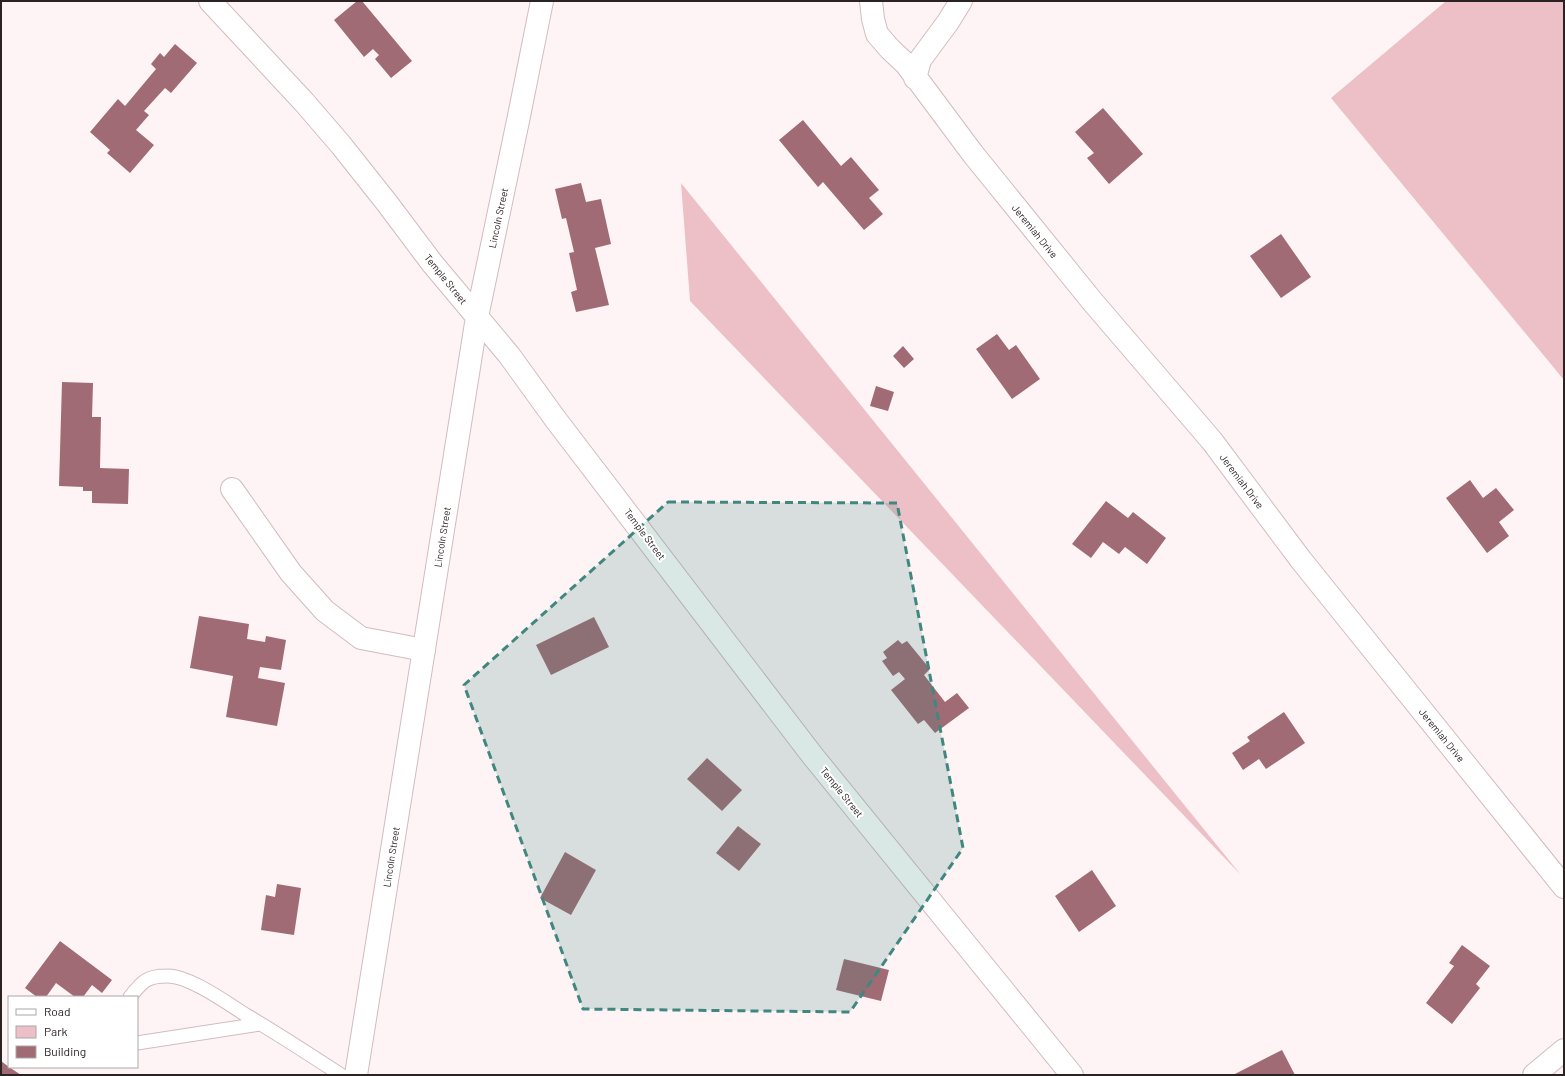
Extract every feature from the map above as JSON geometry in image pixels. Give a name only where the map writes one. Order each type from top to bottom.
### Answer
[{"type":"main road","name":"Temple Street","points":[[210,1],[304,102],[336,139],[432,263],[510,355],[556,420],[812,755],[1072,1075]]},
{"type":"main road","name":"Lincoln Street","points":[[356,1075],[477,317],[542,1]]},
{"type":"main road","name":"Jeremiah Drive","points":[[871,1],[873,19],[877,34],[906,64],[973,154],[1087,295],[1212,441],[1301,560],[1564,887]]},
{"type":"main road","points":[[915,78],[920,60],[948,22],[961,1]]},
{"type":"main road","points":[[232,488],[291,573],[325,611],[361,638],[424,650]]},
{"type":"main road","points":[[1534,1075],[1564,1050]]},
{"type":"lane","points":[[131,996],[143,981],[155,977],[169,976],[187,980],[341,1075]]},
{"type":"lane","points":[[138,1043],[260,1024]]},
{"type":"highlighted area","points":[[668,502],[897,503],[963,848],[850,1012],[583,1009],[464,685]]},
{"type":"green space","points":[[1446,1],[1564,1],[1564,380],[1331,98]]},
{"type":"green space","points":[[681,183],[1241,875],[690,301]]},
{"type":"building","points":[[357,1],[362,1],[412,61],[391,78],[375,59],[379,55],[373,49],[364,57],[334,20]]},
{"type":"building","points":[[175,44],[197,63],[171,93],[165,88],[144,111],[149,115],[136,130],[154,145],[130,173],[107,153],[110,150],[90,132],[118,99],[125,106],[156,69],[151,64],[160,53],[164,57]]},
{"type":"building","points":[[1103,108],[1143,154],[1109,184],[1087,158],[1094,153],[1075,132]]},
{"type":"building","points":[[803,120],[841,166],[851,157],[879,190],[869,198],[883,214],[864,230],[823,182],[818,187],[779,140]]},
{"type":"building","points":[[581,183],[586,202],[601,199],[611,244],[595,248],[609,305],[576,312],[571,292],[577,290],[569,253],[574,252],[566,218],[562,219],[555,189]]},
{"type":"building","points":[[1281,234],[1311,277],[1281,298],[1250,256]]},
{"type":"building","points":[[997,334],[1009,350],[1016,345],[1040,379],[1012,399],[976,349]]},
{"type":"building","points":[[903,346],[914,359],[904,368],[893,356]]},
{"type":"building","points":[[62,382],[93,383],[92,417],[101,417],[100,468],[129,469],[128,504],[92,503],[92,491],[83,491],[83,487],[59,486]]},
{"type":"building","points":[[876,386],[894,392],[888,411],[870,406]]},
{"type":"building","points":[[1470,480],[1483,498],[1496,488],[1514,510],[1499,522],[1509,536],[1487,553],[1446,498]]},
{"type":"building","points":[[1106,501],[1128,518],[1133,512],[1166,538],[1147,564],[1125,547],[1119,554],[1103,542],[1091,558],[1072,544]]},
{"type":"building","points":[[199,616],[249,624],[247,639],[265,642],[266,636],[286,640],[281,670],[260,667],[258,678],[285,683],[277,726],[226,717],[233,676],[190,668]]},
{"type":"building","points":[[594,617],[609,647],[551,675],[536,645]]},
{"type":"building","points":[[898,640],[902,644],[907,641],[930,669],[924,675],[945,702],[957,693],[969,708],[935,733],[924,720],[918,724],[891,690],[905,679],[899,672],[893,676],[882,661],[887,658],[883,652]]},
{"type":"building","points":[[1284,712],[1305,743],[1266,769],[1259,759],[1243,770],[1232,753],[1250,741],[1247,737]]},
{"type":"building","points":[[707,758],[742,790],[722,811],[687,779]]},
{"type":"building","points":[[738,826],[761,844],[739,871],[716,853]]},
{"type":"building","points":[[565,852],[596,870],[571,915],[540,898]]},
{"type":"building","points":[[1092,870],[1116,906],[1079,932],[1055,896]]},
{"type":"building","points":[[277,884],[301,888],[294,935],[261,930],[266,895],[275,897]]},
{"type":"building","points":[[60,941],[112,980],[102,993],[92,985],[84,996],[74,996],[56,983],[47,996],[36,996],[25,988]]},
{"type":"building","points":[[1462,945],[1490,966],[1476,984],[1480,988],[1452,1024],[1426,1003],[1454,966],[1449,963]]},
{"type":"building","points":[[844,959],[889,970],[881,1001],[836,990]]},
{"type":"building","points":[[1282,1050],[1295,1075],[1233,1075]]},
{"type":"building","points":[[1,1061],[8,1066],[8,1068],[21,1075],[1,1075]]}]
